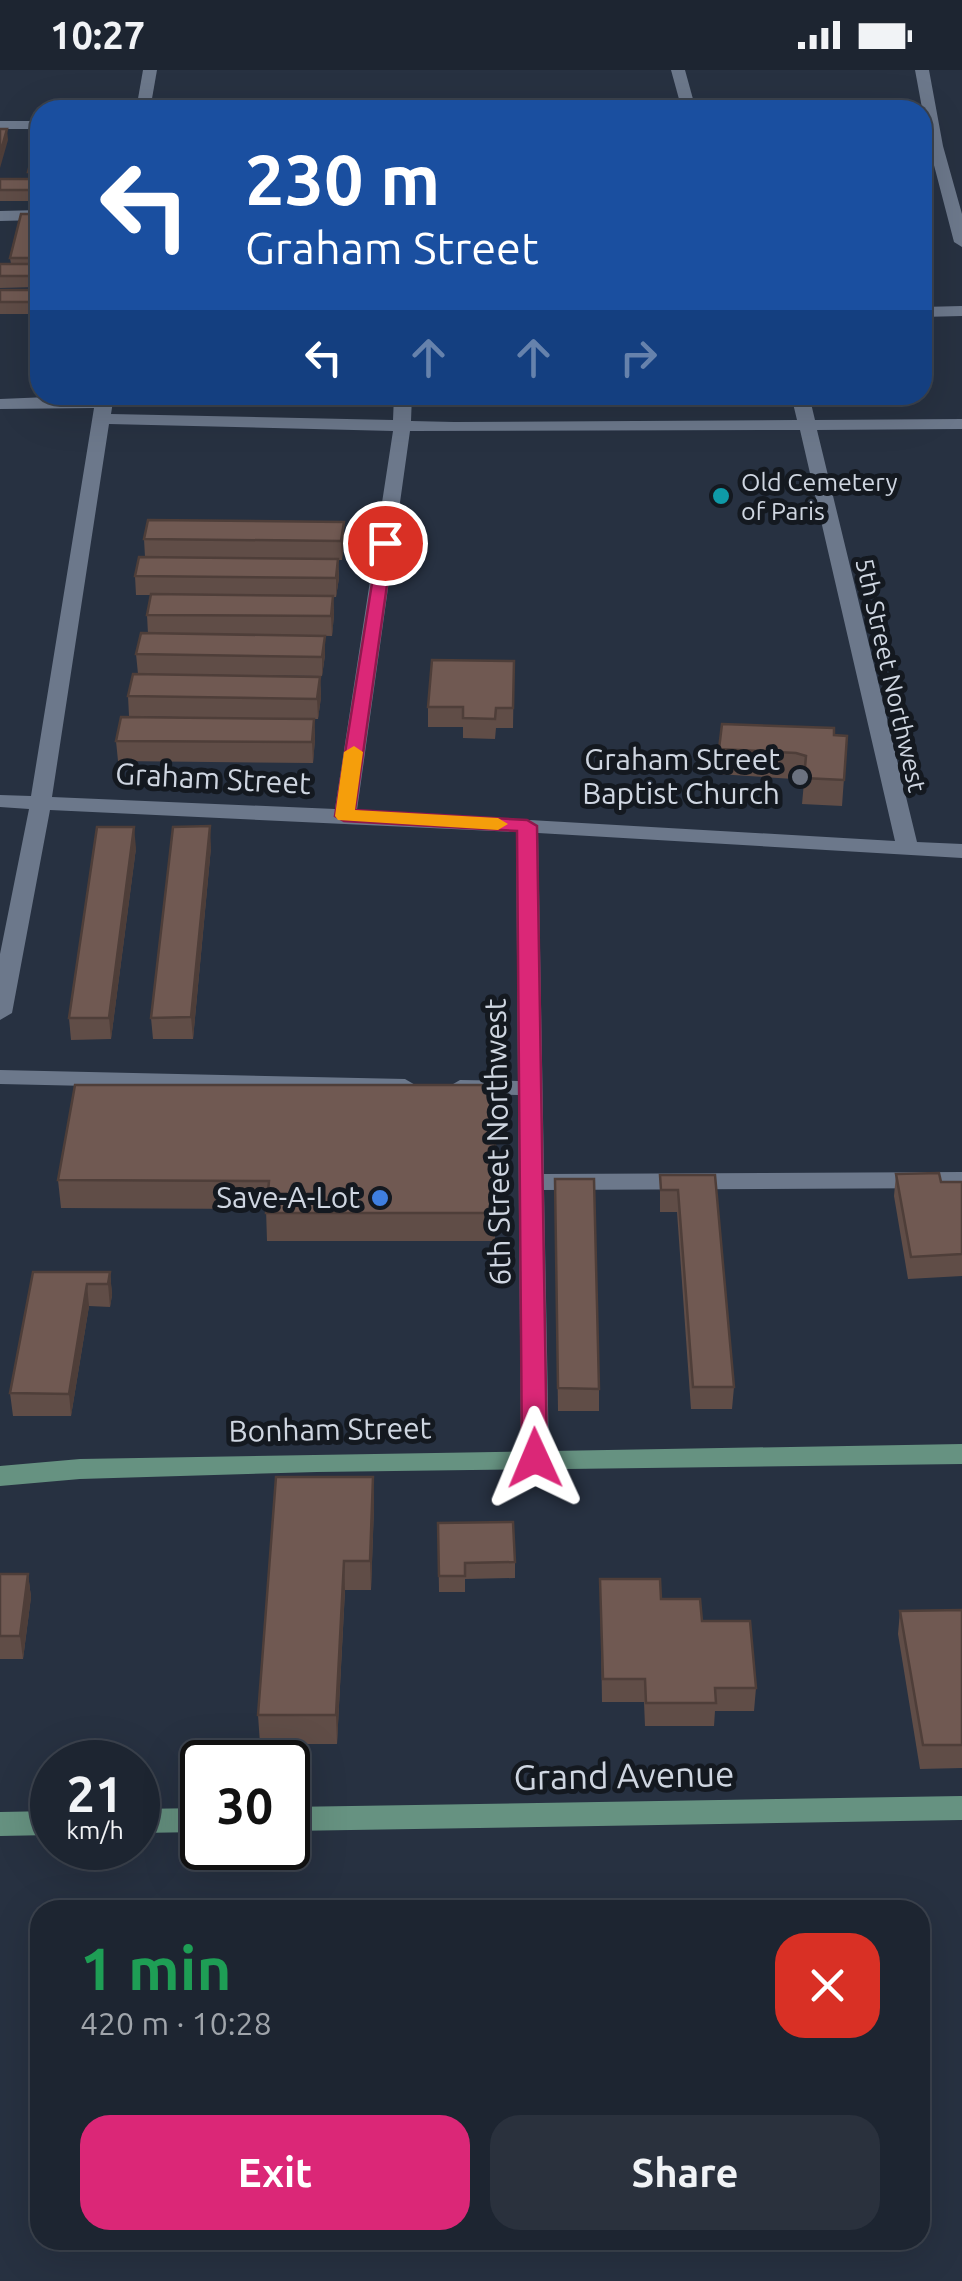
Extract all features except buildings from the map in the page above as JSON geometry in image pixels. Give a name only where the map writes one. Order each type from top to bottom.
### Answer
[{"type":"main road","name":"Bonham Street","points":[[0,1476],[100,1468],[535,1458],[962,1454]]},
{"type":"main road","name":"Grand Avenue","points":[[310,1819],[962,1808]]},
{"type":"main road","points":[[0,1824],[30,1823]]},
{"type":"street","points":[[144,100],[150,70]]},
{"type":"street","points":[[678,70],[686,100]]},
{"type":"street","points":[[922,70],[925,100]]},
{"type":"street","points":[[0,125],[30,125]]},
{"type":"street","points":[[932,151],[945,174],[962,242]]},
{"type":"street","points":[[945,174],[962,174]]},
{"type":"street","points":[[0,216],[30,215]]},
{"type":"street","points":[[932,312],[962,312]]},
{"type":"street","points":[[0,404],[30,405]]},
{"type":"street","points":[[52,405],[402,426],[962,424]]},
{"type":"street","points":[[344,816],[403,405]]},
{"type":"street","name":"5th Street Northwest","points":[[802,405],[908,848]]},
{"type":"street","points":[[0,1013],[41,800],[103,406]]},
{"type":"street","name":"Graham Street","points":[[0,801],[41,800],[962,851]]},
{"type":"street","name":"6th Street Northwest","points":[[527,826],[535,1458]]},
{"type":"street","points":[[0,1078],[530,1088]]},
{"type":"street","points":[[531,1182],[962,1180]]},
{"type":"slow traffic","points":[[354,752],[344,816],[498,824]]},
{"type":"place","name":"Old Cemetery of Paris","points":[[721,496]]},
{"type":"place","name":"Graham Street Baptist Church","points":[[800,777]]},
{"type":"place","name":"Save-A-Lot","points":[[380,1198]]},
{"type":"route","points":[[385,543],[344,816],[527,826],[535,1458]]}]
